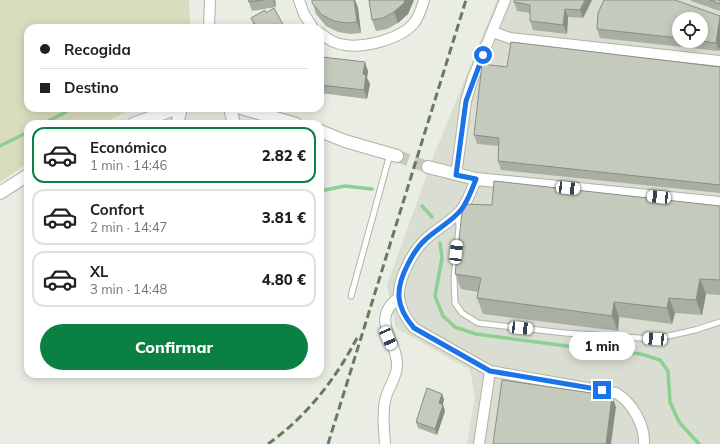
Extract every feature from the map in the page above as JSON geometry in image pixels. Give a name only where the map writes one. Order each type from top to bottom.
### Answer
[{"type":"street","points":[[209,24],[210,0]]},
{"type":"street","points":[[299,0],[304,14],[310,24]]},
{"type":"street","points":[[324,36],[344,45],[358,45],[396,37],[414,23],[424,0]]},
{"type":"street","points":[[456,175],[466,101],[473,78],[505,0]]},
{"type":"street","points":[[493,32],[518,39],[720,61]]},
{"type":"street","points":[[145,120],[168,112]]},
{"type":"street","points":[[255,112],[282,120]]},
{"type":"street","points":[[324,133],[345,141],[393,155]]},
{"type":"street","points":[[324,138],[345,141]]},
{"type":"street","points":[[428,166],[456,175],[476,179],[720,203]]},
{"type":"street","points":[[0,193],[24,178]]},
{"type":"street","points":[[476,179],[470,195],[458,213],[448,224],[427,238],[415,251],[402,277],[399,297],[399,304],[406,318],[414,328],[490,371],[616,393],[624,397],[636,414],[641,426],[644,444]]},
{"type":"street","points":[[385,444],[385,400],[393,382],[397,363],[387,332],[386,316],[393,301],[399,297]]},
{"type":"street","points":[[479,444],[490,371]]},
{"type":"lane","points":[[351,296],[393,155]]},
{"type":"lane","points":[[458,213],[459,227],[454,278],[455,303],[462,313],[478,323],[565,333],[655,339],[696,330],[720,322]]},
{"type":"shaded area","points":[[497,0],[720,0],[720,444],[467,444],[475,397],[470,370],[396,328],[387,285],[434,155]]},
{"type":"green space","points":[[0,0],[189,0],[190,24],[24,24],[24,112],[126,112],[109,120],[24,120],[24,166],[0,182]]},
{"type":"building","points":[[248,0],[263,0],[249,2]]},
{"type":"building","points":[[312,0],[354,0],[357,22],[346,23],[334,21],[322,15],[312,3]]},
{"type":"building","points":[[369,0],[405,0],[404,3],[394,12],[383,18],[372,20]]},
{"type":"building","points":[[514,0],[585,0],[580,10],[565,9],[563,25],[530,21],[530,5],[514,2]]},
{"type":"building","points":[[604,0],[675,0],[720,16],[716,43],[708,42],[708,12],[672,12],[672,37],[597,29],[598,13]]},
{"type":"building","points":[[710,0],[720,0],[720,4]]},
{"type":"building","points":[[274,8],[283,24],[255,24],[251,18],[265,10],[266,13]]},
{"type":"building","points":[[511,42],[720,67],[720,185],[498,161],[499,138],[474,135],[482,64],[507,67]]},
{"type":"building","points":[[324,57],[365,62],[363,74],[366,75],[364,90],[324,85]]},
{"type":"building","points":[[494,181],[720,206],[720,280],[700,279],[696,300],[669,298],[667,308],[614,302],[612,316],[477,298],[481,278],[455,274],[463,204],[492,205]]},
{"type":"building","points":[[502,380],[612,396],[606,444],[493,444]]},
{"type":"building","points":[[427,388],[442,394],[439,403],[443,405],[435,429],[416,422]]},
{"type":"waterway","points":[[50,120],[66,112]]},
{"type":"waterway","points":[[0,146],[24,134]]},
{"type":"waterway","points":[[324,190],[345,186],[372,189]]},
{"type":"waterway","points":[[422,206],[432,217]]},
{"type":"waterway","points":[[440,243],[442,258],[435,296],[443,316],[455,327],[476,334],[641,354],[660,360],[668,371],[670,402],[679,422],[699,444]]},
{"type":"tunnel","points":[[397,156],[428,167]]},
{"type":"railway","points":[[328,444],[466,0]]},
{"type":"railway","points":[[268,444],[295,422],[319,396],[339,368],[357,338]]},
{"type":"route","points":[[483,55],[473,78],[466,101],[456,175],[476,179],[470,195],[462,209],[448,224],[427,238],[415,251],[402,277],[398,294],[399,304],[406,318],[414,328],[490,371],[602,390]]}]
